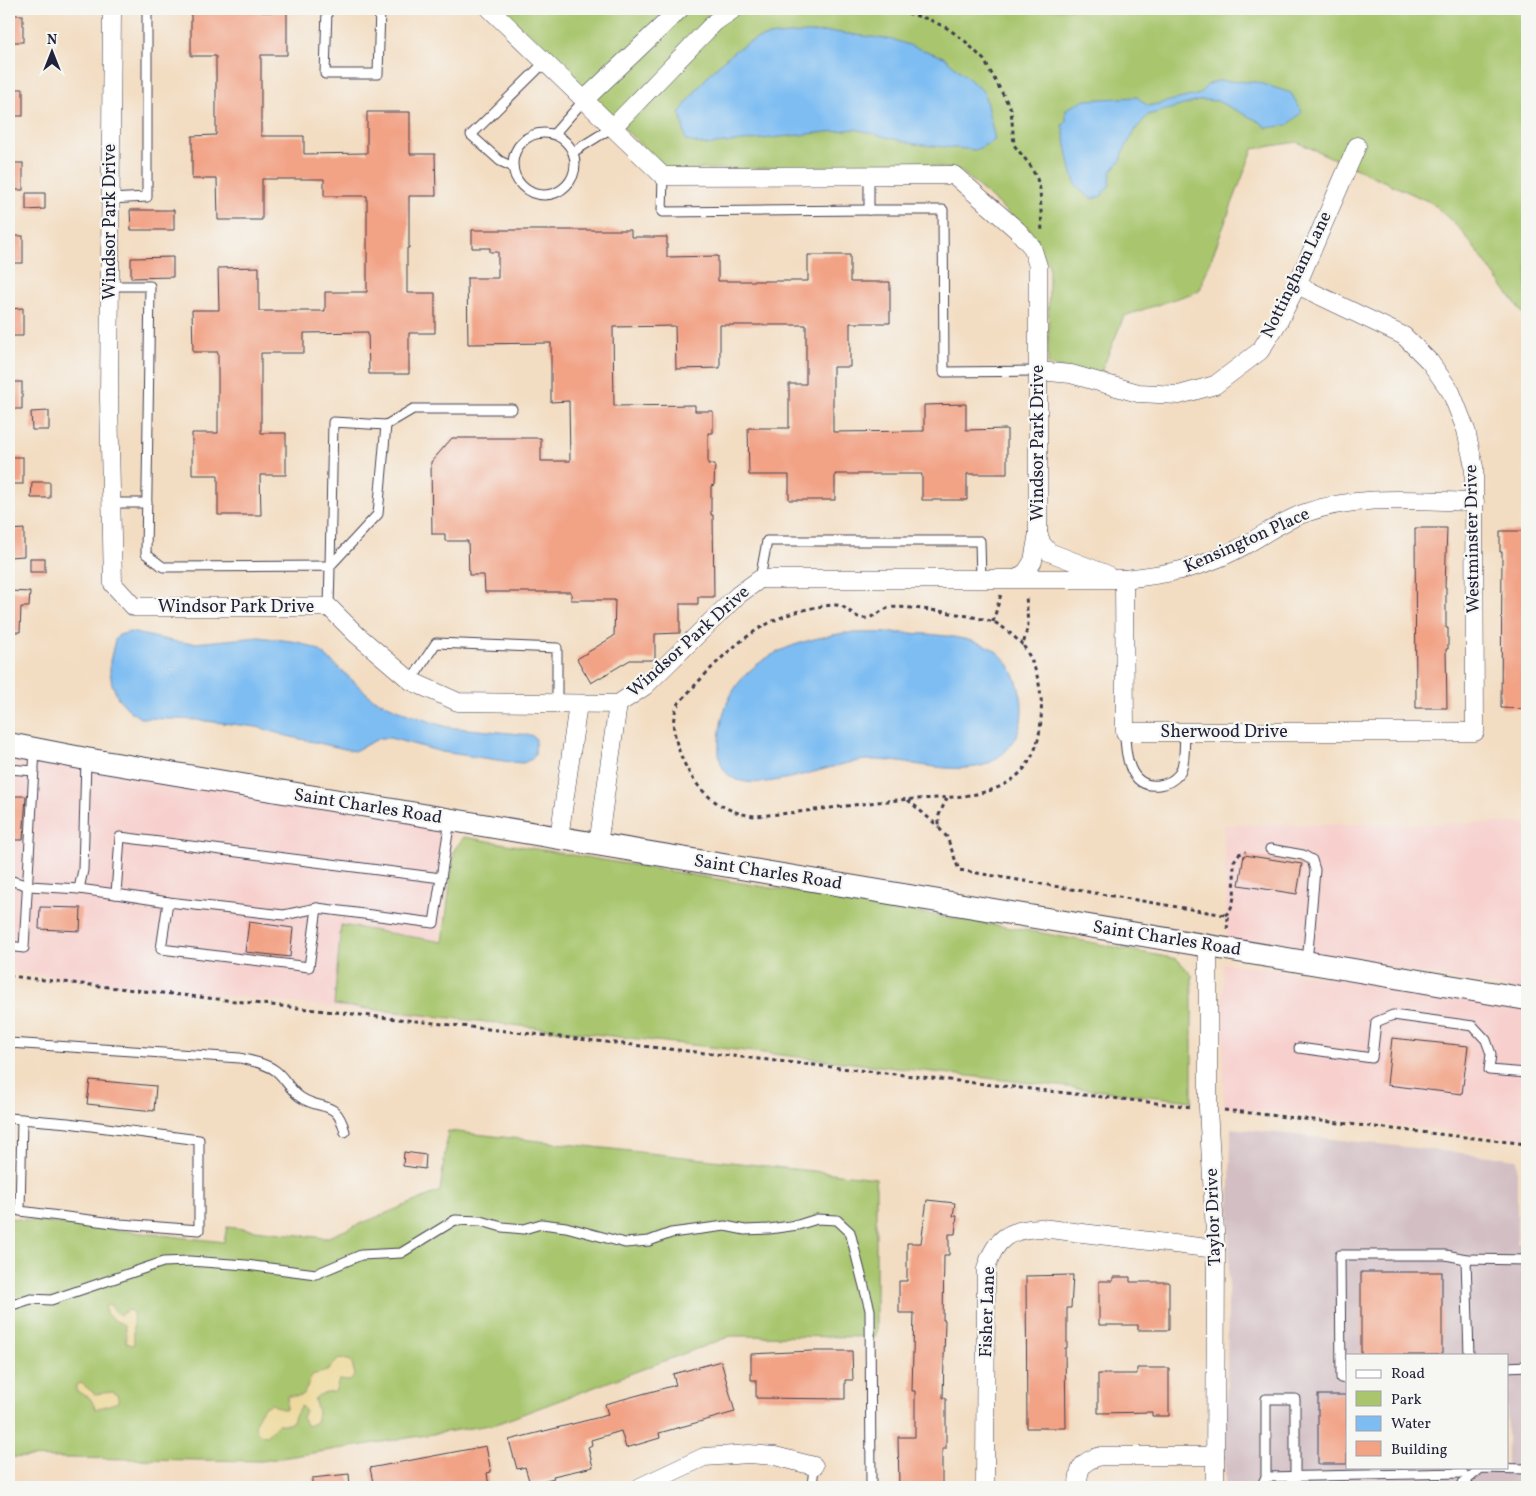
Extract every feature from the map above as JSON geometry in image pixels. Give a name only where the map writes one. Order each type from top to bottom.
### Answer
[{"type":"street","name":"Windsor Park Drive","points":[[112,9],[110,286],[113,584],[134,607],[329,607],[356,634],[411,681],[458,702],[618,704],[645,686],[738,594],[760,580],[981,579],[1022,585],[1033,561],[1038,533],[1038,266],[1032,247],[1017,230],[954,175],[869,177],[663,176]]},
{"type":"street","points":[[490,9],[663,176]]},
{"type":"street","points":[[584,100],[680,9]]},
{"type":"street","points":[[612,128],[715,22],[734,9]]},
{"type":"street","name":"Nottingham Lane","points":[[1038,372],[1071,374],[1138,393],[1179,394],[1215,385],[1260,350],[1297,285],[1357,146]]},
{"type":"street","name":"Westminster Drive","points":[[1297,285],[1404,336],[1430,362],[1451,392],[1466,430],[1474,467],[1475,732]]},
{"type":"street","name":"Kensington Place","points":[[1022,585],[1124,579],[1178,572],[1234,551],[1277,525],[1305,513],[1339,503],[1401,501],[1475,502]]},
{"type":"street","points":[[1038,533],[1042,544],[1049,552],[1096,572],[1124,579],[1125,732]]},
{"type":"street","points":[[559,838],[578,704]]},
{"type":"street","points":[[598,845],[618,704]]},
{"type":"street","name":"Sherwood Drive","points":[[1125,732],[1475,732]]},
{"type":"street","name":"Saint Charles Road","points":[[9,744],[35,760],[86,759],[1527,999]]},
{"type":"street","name":"Taylor Drive","points":[[1215,1487],[1216,1249],[1208,1108],[1217,948]]},
{"type":"street","name":"Fisher Lane","points":[[985,1487],[986,1269],[992,1251],[1001,1241],[1011,1232],[1041,1228],[1216,1249]]},
{"type":"street","points":[[640,1487],[704,1457],[748,1454],[766,1455],[814,1466]]},
{"type":"street","points":[[1078,1487],[1081,1466],[1088,1460],[1101,1456],[1215,1456]]},
{"type":"lane","points":[[110,198],[147,197],[147,9]]},
{"type":"lane","points":[[327,9],[325,74],[378,74],[380,9]]},
{"type":"lane","points":[[513,167],[500,161],[471,135],[545,62]]},
{"type":"lane","points":[[554,134],[584,100]]},
{"type":"lane","points":[[573,152],[612,128]]},
{"type":"lane","points":[[537,133],[554,134],[562,138],[573,152],[575,170],[567,185],[552,194],[534,193],[520,183],[513,167],[514,158],[522,142],[537,133]]},
{"type":"lane","points":[[663,176],[662,212],[943,210],[944,372],[1038,372]]},
{"type":"lane","points":[[869,177],[869,210]]},
{"type":"lane","points":[[110,286],[150,286],[146,554],[163,567],[330,566],[378,514],[386,425]]},
{"type":"lane","points":[[329,607],[333,422],[386,425],[413,409],[512,409]]},
{"type":"lane","points":[[111,503],[147,503]]},
{"type":"lane","points":[[760,580],[767,541],[980,541],[981,579]]},
{"type":"lane","points":[[411,681],[436,643],[557,648],[557,704]]},
{"type":"lane","points":[[1125,732],[1127,756],[1134,776],[1140,782],[1152,786],[1170,782],[1178,775],[1182,767],[1185,732]]},
{"type":"lane","points":[[79,889],[83,870],[86,759]]},
{"type":"lane","points":[[9,770],[35,760],[24,948],[9,946]]},
{"type":"lane","points":[[9,880],[29,886],[79,889],[168,902],[284,915],[317,908],[434,924],[450,820]]},
{"type":"lane","points":[[116,894],[120,837],[441,878]]},
{"type":"lane","points":[[1270,849],[1303,855],[1312,860],[1315,870],[1307,963]]},
{"type":"lane","points":[[168,902],[161,949],[310,967],[317,908]]},
{"type":"lane","points":[[1299,1048],[1372,1058],[1376,1022],[1393,1016],[1473,1026],[1486,1040],[1491,1054],[1489,1070],[1527,1073]]},
{"type":"lane","points":[[9,1043],[240,1058],[276,1071],[298,1096],[311,1103],[331,1107],[342,1120],[344,1132]]},
{"type":"lane","points":[[9,1118],[68,1123],[199,1140],[199,1230],[121,1224],[20,1211],[22,1120]]},
{"type":"lane","points":[[9,1306],[31,1299],[51,1300],[163,1262],[189,1261],[246,1265],[316,1274],[360,1255],[401,1253],[455,1220],[481,1221],[502,1227],[524,1229],[541,1224],[566,1227],[625,1243],[649,1241],[671,1233],[725,1226],[745,1230],[769,1229],[798,1225],[817,1219],[837,1220],[850,1232],[870,1310],[871,1487]]},
{"type":"lane","points":[[1346,1378],[1341,1378],[1340,1255],[1446,1255],[1466,1259],[1527,1260]]},
{"type":"lane","points":[[1466,1259],[1468,1354]]},
{"type":"lane","points":[[1508,1367],[1527,1366]]},
{"type":"lane","points":[[1261,1487],[1266,1477],[1266,1399],[1295,1399],[1295,1476]]},
{"type":"lane","points":[[812,1487],[814,1466]]},
{"type":"lane","points":[[1465,1486],[1481,1468],[1527,1468]]},
{"type":"lane","points":[[1266,1477],[1463,1470],[1465,1486]]},
{"type":"path","points":[[892,9],[928,19],[947,28],[964,40],[984,60],[1010,110],[1014,145],[1030,165],[1037,180],[1043,240]]},
{"type":"path","points":[[1022,585],[1028,626],[1023,645]]},
{"type":"path","points":[[993,622],[1001,589]]},
{"type":"path","points":[[843,606],[864,619],[870,618],[887,608],[909,608],[993,622],[1023,645],[1032,660],[1040,691],[1040,729],[1032,759],[1008,782],[991,790],[947,798],[908,800],[768,815],[737,814],[706,796],[692,779],[681,759],[675,736],[674,712],[712,667],[747,636],[765,624],[804,609],[843,606]]},
{"type":"path","points":[[939,828],[939,815],[947,798]]},
{"type":"path","points":[[908,800],[947,837],[959,870],[971,874],[1225,916],[1230,912],[1233,903],[1234,861],[1240,854],[1246,852]]},
{"type":"path","points":[[1217,948],[1228,918],[1225,916]]},
{"type":"path","points":[[9,976],[1180,1106]]},
{"type":"path","points":[[1208,1108],[1527,1144]]},
{"type":"shaded area","points":[[9,752],[454,828],[428,1018],[9,972]]},
{"type":"shaded area","points":[[1527,823],[1527,992],[1227,939],[1224,825]]},
{"type":"shaded area","points":[[1223,963],[1527,1004],[1527,1139],[1224,1107]]},
{"type":"shaded area","points":[[1231,1128],[1517,1159],[1517,1243],[1527,1245],[1527,1487],[1225,1487]]},
{"type":"green space","points":[[503,9],[1527,9],[1527,319],[1461,230],[1432,203],[1297,142],[1253,149],[1199,291],[1124,316],[1099,377],[1048,365],[1049,265],[1024,227],[961,171],[926,165],[666,170]]},
{"type":"green space","points":[[464,837],[1042,933],[1177,959],[1192,975],[1192,1101],[334,1005],[341,925],[443,942],[454,850]]},
{"type":"green space","points":[[448,1131],[876,1178],[876,1337],[731,1336],[496,1424],[262,1461],[9,1457],[9,1218],[224,1242],[227,1227],[326,1238],[440,1191]]},
{"type":"sand","points":[[110,1305],[119,1315],[129,1310],[133,1313],[134,1344],[131,1345],[126,1342],[123,1325],[106,1313],[105,1306]]},
{"type":"sand","points":[[340,1358],[351,1361],[355,1375],[350,1381],[339,1380],[335,1392],[317,1396],[315,1399],[317,1416],[315,1423],[307,1426],[302,1418],[305,1410],[301,1406],[290,1424],[278,1424],[266,1436],[257,1431],[257,1420],[264,1407],[272,1404],[281,1409],[286,1409],[288,1396],[304,1394],[312,1375],[327,1371]]},
{"type":"sand","points":[[81,1383],[95,1394],[113,1392],[118,1396],[118,1402],[96,1409],[90,1398],[76,1391],[76,1385]]},
{"type":"water","points":[[834,32],[894,40],[944,57],[984,92],[995,140],[976,150],[913,144],[855,129],[706,145],[686,141],[680,112],[718,65],[742,46],[769,36]]},
{"type":"water","points":[[1217,81],[1257,82],[1291,93],[1302,112],[1288,125],[1267,128],[1260,122],[1217,101],[1202,100],[1148,115],[1136,129],[1123,152],[1122,159],[1111,172],[1110,186],[1103,192],[1102,196],[1092,199],[1079,189],[1073,177],[1062,125],[1066,123],[1066,109],[1085,100],[1137,97],[1148,106],[1200,94],[1207,85]]},
{"type":"water","points":[[130,632],[177,642],[194,643],[259,637],[298,642],[319,650],[372,698],[405,713],[447,727],[531,735],[536,739],[535,754],[532,759],[523,763],[511,762],[442,752],[390,738],[380,738],[354,751],[287,736],[257,727],[197,720],[140,718],[130,711],[118,698],[112,684],[110,671],[110,661],[115,640],[119,635]]},
{"type":"water","points":[[845,633],[898,633],[955,637],[993,649],[1011,669],[1021,694],[1021,722],[1014,741],[995,760],[981,766],[967,768],[868,760],[800,776],[764,782],[748,782],[735,779],[726,773],[721,764],[719,754],[723,717],[731,696],[743,678],[758,664],[777,652],[798,644]]},
{"type":"building","points":[[217,9],[262,9],[262,12],[287,12],[287,55],[261,55],[261,136],[304,136],[304,154],[367,153],[367,112],[410,112],[410,154],[435,154],[436,196],[409,196],[407,293],[435,293],[435,333],[409,333],[409,374],[369,374],[368,332],[304,333],[304,353],[261,353],[261,433],[286,433],[286,475],[260,475],[261,515],[218,515],[218,475],[192,475],[192,433],[218,433],[218,352],[193,352],[192,310],[219,310],[218,268],[259,267],[259,311],[325,311],[325,292],[367,292],[367,196],[324,196],[324,179],[262,179],[262,220],[218,220],[217,179],[192,179],[192,136],[216,135],[216,56],[191,56],[191,11],[217,11]]},
{"type":"building","points":[[9,15],[23,15],[23,42],[9,42]]},
{"type":"building","points":[[9,89],[23,89],[23,116],[9,116]]},
{"type":"building","points":[[9,163],[23,163],[23,190],[9,190]]},
{"type":"building","points":[[26,193],[45,193],[45,209],[26,210]]},
{"type":"building","points":[[130,210],[174,210],[174,230],[131,230]]},
{"type":"building","points":[[472,230],[631,230],[631,237],[667,237],[667,257],[718,256],[718,281],[808,281],[808,255],[850,255],[850,282],[890,282],[890,323],[850,323],[850,367],[833,367],[833,432],[924,431],[924,405],[966,404],[966,430],[1007,429],[1007,474],[967,474],[967,500],[922,500],[922,474],[835,474],[835,500],[789,500],[789,475],[749,475],[748,428],[789,428],[789,384],[806,384],[806,325],[720,325],[720,368],[676,369],[675,326],[613,327],[614,406],[695,405],[695,411],[713,411],[713,433],[708,433],[708,464],[715,464],[714,485],[711,486],[714,597],[698,597],[698,604],[680,604],[680,633],[655,634],[655,660],[630,660],[591,683],[577,659],[614,636],[615,600],[571,600],[571,592],[485,592],[484,575],[469,575],[468,541],[445,541],[445,534],[432,534],[431,462],[452,438],[541,438],[541,461],[570,461],[569,401],[551,402],[551,343],[468,344],[467,278],[498,278],[498,252],[490,252],[490,248],[472,248]]},
{"type":"building","points":[[9,236],[23,236],[23,263],[9,263]]},
{"type":"building","points":[[173,257],[173,277],[131,278],[131,258]]},
{"type":"building","points":[[23,308],[23,336],[9,336],[9,309]]},
{"type":"building","points":[[9,382],[22,382],[22,409],[9,409]]},
{"type":"building","points":[[49,411],[49,430],[32,430],[31,412]]},
{"type":"building","points":[[9,457],[23,457],[23,484],[9,484]]},
{"type":"building","points":[[32,482],[50,482],[50,498],[31,498]]},
{"type":"building","points":[[1415,528],[1447,528],[1445,587],[1446,628],[1448,628],[1448,649],[1446,649],[1447,708],[1416,708]]},
{"type":"building","points":[[24,529],[24,556],[9,557],[9,530]]},
{"type":"building","points":[[1500,531],[1527,531],[1527,709],[1501,708],[1502,552],[1500,552]]},
{"type":"building","points":[[30,558],[45,558],[45,572],[30,572]]},
{"type":"building","points":[[9,591],[30,592],[29,607],[21,607],[20,632],[9,632]]},
{"type":"building","points":[[9,796],[26,796],[23,840],[9,840]]},
{"type":"building","points":[[1244,855],[1302,864],[1297,894],[1239,885]]},
{"type":"building","points":[[40,907],[81,908],[80,931],[39,929]]},
{"type":"building","points":[[249,922],[293,928],[290,957],[245,952]]},
{"type":"building","points":[[1392,1038],[1468,1046],[1462,1094],[1387,1085]]},
{"type":"building","points":[[90,1080],[156,1086],[154,1111],[87,1104]]},
{"type":"building","points":[[404,1152],[426,1155],[425,1169],[403,1166]]},
{"type":"building","points":[[927,1200],[955,1203],[953,1216],[957,1216],[955,1234],[949,1234],[949,1255],[944,1255],[943,1398],[946,1398],[946,1449],[942,1449],[942,1487],[899,1487],[898,1437],[915,1437],[915,1391],[912,1391],[914,1313],[899,1313],[899,1281],[907,1281],[907,1243],[921,1243]]},
{"type":"building","points":[[1361,1272],[1442,1272],[1442,1354],[1361,1354]]},
{"type":"building","points":[[1073,1275],[1071,1308],[1067,1308],[1067,1348],[1065,1348],[1066,1428],[1027,1428],[1026,1276]]},
{"type":"building","points":[[1113,1277],[1130,1277],[1130,1282],[1169,1282],[1169,1330],[1138,1330],[1138,1325],[1099,1325],[1099,1281],[1113,1281]]},
{"type":"building","points":[[852,1351],[853,1380],[845,1380],[845,1399],[756,1398],[756,1380],[751,1380],[751,1354]]},
{"type":"building","points":[[721,1361],[735,1412],[659,1433],[660,1438],[626,1448],[621,1431],[591,1440],[592,1445],[588,1447],[593,1467],[553,1476],[554,1478],[530,1484],[525,1467],[517,1469],[509,1440],[608,1415],[605,1404],[676,1385],[673,1374]]},
{"type":"building","points":[[1137,1368],[1169,1368],[1169,1416],[1152,1416],[1152,1412],[1098,1413],[1098,1374],[1137,1374]]},
{"type":"building","points":[[1318,1395],[1346,1395],[1346,1464],[1318,1464]]},
{"type":"building","points":[[486,1446],[491,1472],[487,1473],[489,1487],[374,1487],[370,1468]]},
{"type":"building","points":[[349,1474],[350,1487],[312,1487],[312,1478]]}]
